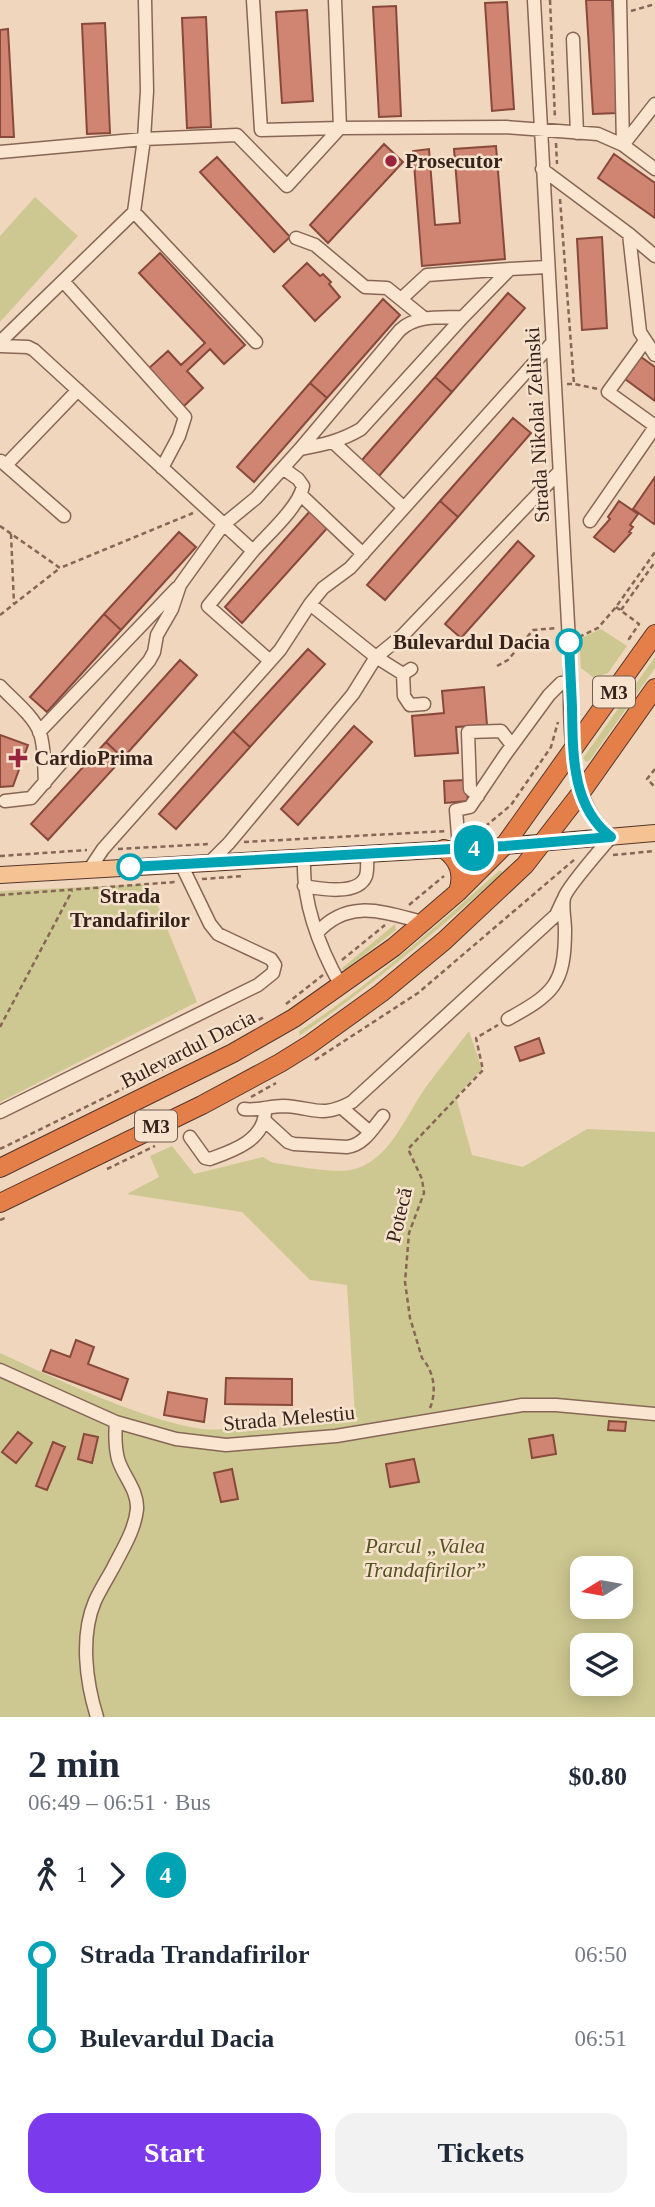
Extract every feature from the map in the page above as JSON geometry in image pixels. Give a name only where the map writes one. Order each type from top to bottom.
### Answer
[{"type":"highway","name":"Bulevardul Dacia","points":[[0,1168],[176,1082],[294,1018],[341,986],[423,922],[505,846],[655,634]]},
{"type":"highway","name":"M3","points":[[0,1203],[315,1051],[510,881],[544,843],[655,688]]},
{"type":"highway","points":[[452,849],[451,854],[459,867],[461,884],[458,892]]},
{"type":"main road","points":[[0,875],[505,846],[655,833]]},
{"type":"street","points":[[0,344],[134,212],[144,139],[147,91],[145,0]]},
{"type":"street","points":[[253,0],[261,130],[506,127],[598,134],[623,145],[655,169]]},
{"type":"street","points":[[0,152],[144,139],[237,135],[287,186],[340,128],[335,0]]},
{"type":"street","name":"Strada Nikolai Zelinski","points":[[534,0],[573,749],[580,794],[598,827],[611,837]]},
{"type":"street","points":[[620,0],[623,145]]},
{"type":"street","points":[[573,39],[577,133]]},
{"type":"street","points":[[623,145],[655,104]]},
{"type":"street","points":[[541,169],[629,234],[655,257]]},
{"type":"street","points":[[134,212],[256,342]]},
{"type":"street","points":[[629,234],[640,332],[655,355]]},
{"type":"street","points":[[296,238],[315,245],[365,287],[387,288],[424,318]]},
{"type":"street","points":[[401,299],[427,275],[547,267]]},
{"type":"street","points":[[300,449],[333,442],[361,429],[510,269]]},
{"type":"street","points":[[63,281],[184,417],[179,436],[162,468]]},
{"type":"street","points":[[39,732],[180,585],[223,525],[256,498],[284,469],[400,331],[410,322],[424,318],[463,317]]},
{"type":"street","points":[[590,521],[655,426],[608,392],[645,341]]},
{"type":"street","points":[[0,344],[34,350],[253,551]]},
{"type":"street","points":[[89,870],[103,849],[280,650],[323,588],[351,568],[552,344]]},
{"type":"street","points":[[64,516],[3,462],[78,390]]},
{"type":"street","points":[[333,442],[404,508]]},
{"type":"street","points":[[270,661],[208,606],[301,495],[303,486],[284,469]]},
{"type":"street","points":[[209,863],[229,843],[353,694],[376,657],[403,635],[559,472]]},
{"type":"street","points":[[301,495],[363,554]]},
{"type":"street","points":[[5,801],[31,798],[149,661],[154,652],[157,635],[172,609],[180,585]]},
{"type":"street","points":[[310,604],[376,657],[407,672],[404,696],[410,705],[425,704]]},
{"type":"street","points":[[452,849],[456,810],[470,807],[549,695],[561,683],[571,681]]},
{"type":"street","points":[[0,686],[35,724],[39,732],[43,744],[45,783]]},
{"type":"street","points":[[478,796],[470,789],[468,732],[501,732],[512,745]]},
{"type":"street","points":[[190,1137],[205,1158],[210,1159],[253,1139],[265,1115],[283,1106],[329,1112],[342,1108],[368,1090],[556,915],[564,896],[611,837]]},
{"type":"street","points":[[304,886],[332,891],[358,885],[367,873],[367,853]]},
{"type":"street","points":[[304,857],[304,886],[317,933],[341,986]]},
{"type":"street","points":[[0,1112],[258,985],[274,972],[275,965],[271,959],[218,934],[181,864]]},
{"type":"street","points":[[508,1019],[533,1005],[558,981],[564,959],[564,896]]},
{"type":"street","points":[[317,933],[337,916],[358,910],[423,922]]},
{"type":"street","points":[[342,1108],[370,1132]]},
{"type":"street","points":[[244,1109],[265,1115],[288,1142],[353,1147],[364,1140],[383,1116]]},
{"type":"street","name":"Strada Melestiu","points":[[0,1370],[116,1422],[176,1439],[226,1445],[336,1436],[522,1405],[556,1405],[655,1414]]},
{"type":"street","points":[[97,1717],[85,1660],[90,1623],[94,1604],[134,1525],[137,1507],[133,1488],[118,1459],[116,1422]]},
{"type":"path","points":[[621,14],[655,4]]},
{"type":"path","points":[[574,384],[608,392]]},
{"type":"path","points":[[0,615],[60,568],[205,508]]},
{"type":"path","points":[[0,526],[60,568]]},
{"type":"path","points":[[11,534],[14,604]]},
{"type":"path","points":[[558,619],[559,647],[598,628],[655,552]]},
{"type":"path","points":[[621,610],[655,562]]},
{"type":"path","points":[[616,607],[639,624],[629,639],[643,651]]},
{"type":"path","points":[[497,666],[508,660],[533,630],[559,628]]},
{"type":"path","points":[[0,856],[456,830],[486,825],[511,805],[551,747],[558,722]]},
{"type":"path","points":[[655,769],[647,779],[655,787]]},
{"type":"path","points":[[315,1051],[418,993],[575,859],[655,851]]},
{"type":"path","points":[[0,895],[189,880]]},
{"type":"path","points":[[0,1027],[72,891]]},
{"type":"path","points":[[0,1149],[271,1013]]},
{"type":"path","name":"Potecă","points":[[427,1421],[434,1399],[433,1379],[429,1366],[422,1358],[410,1318],[405,1282],[409,1233],[424,1193],[422,1179],[408,1149],[483,1070],[476,1038],[508,1019]]},
{"type":"green space","points":[[35,197],[78,236],[0,322],[0,236]]},
{"type":"green space","points":[[601,629],[627,646],[608,673],[594,678],[581,668],[579,639]]},
{"type":"green space","points":[[655,657],[655,668],[586,762],[583,758]]},
{"type":"green space","points":[[502,871],[502,874],[428,937],[352,998],[299,1036],[298,1032],[426,935]]},
{"type":"green space","points":[[149,884],[197,1002],[0,1102],[0,891]]},
{"type":"green space","points":[[395,924],[396,930],[345,970],[341,969]]},
{"type":"green space","name":"Parcul „Valea Trandafirilor”","points":[[469,1031],[482,1069],[456,1097],[472,1155],[523,1167],[587,1129],[655,1132],[655,1717],[0,1717],[0,1353],[115,1404],[182,1425],[209,1429],[299,1426],[310,1421],[355,1416],[347,1285],[310,1280],[242,1212],[127,1194],[159,1177],[150,1156],[172,1146],[194,1174],[263,1157],[273,1163],[316,1169],[339,1171],[358,1168],[370,1162],[389,1144],[426,1087]]},
{"type":"building","points":[[586,0],[612,0],[618,113],[593,114]]},
{"type":"building","points":[[507,2],[514,109],[492,111],[485,3]]},
{"type":"building","points":[[396,6],[401,116],[379,117],[373,7]]},
{"type":"building","points":[[307,10],[313,101],[282,103],[276,12]]},
{"type":"building","points":[[206,17],[211,127],[187,128],[182,18]]},
{"type":"building","points":[[105,23],[110,133],[87,134],[82,24]]},
{"type":"building","points":[[8,29],[14,137],[0,137],[0,30]]},
{"type":"building","points":[[384,144],[403,162],[328,243],[310,225]]},
{"type":"building","points":[[496,146],[505,259],[422,266],[413,151],[429,149],[435,225],[460,223],[454,149]]},
{"type":"building","points":[[614,154],[655,183],[655,218],[598,178]]},
{"type":"building","points":[[217,157],[290,237],[274,252],[200,172]]},
{"type":"building","points":[[602,237],[607,328],[582,330],[577,239]]},
{"type":"building","points":[[160,253],[245,345],[224,364],[210,349],[187,371],[203,388],[183,407],[148,369],[168,351],[181,365],[205,343],[139,273]]},
{"type":"building","points":[[307,263],[320,276],[323,274],[331,282],[329,284],[340,297],[315,321],[283,286]]},
{"type":"building","points":[[508,293],[525,308],[452,392],[435,377]]},
{"type":"building","points":[[383,299],[400,315],[327,398],[310,383]]},
{"type":"building","points":[[641,357],[655,367],[655,401],[625,379]]},
{"type":"building","points":[[435,377],[452,392],[379,476],[362,460]]},
{"type":"building","points":[[310,383],[327,398],[254,482],[237,467]]},
{"type":"building","points":[[513,418],[531,433],[458,517],[440,501]]},
{"type":"building","points":[[655,477],[655,522],[654,524],[633,509]]},
{"type":"building","points":[[440,501],[458,517],[385,600],[367,585]]},
{"type":"building","points":[[619,501],[638,514],[630,525],[633,527],[629,532],[631,533],[614,552],[594,537],[610,519],[608,517]]},
{"type":"building","points":[[311,510],[329,526],[242,623],[225,607]]},
{"type":"building","points":[[179,532],[196,547],[121,630],[104,614]]},
{"type":"building","points":[[518,541],[534,556],[461,638],[445,624]]},
{"type":"building","points":[[104,614],[121,630],[47,712],[30,697]]},
{"type":"building","points":[[308,649],[325,664],[250,747],[233,731]]},
{"type":"building","points":[[180,660],[197,675],[123,758],[106,742]]},
{"type":"building","points":[[484,687],[487,725],[456,727],[458,753],[415,756],[412,716],[444,713],[442,691]]},
{"type":"building","points":[[354,726],[372,742],[298,825],[281,809]]},
{"type":"building","points":[[233,731],[250,747],[176,829],[159,814]]},
{"type":"building","points":[[0,735],[28,745],[13,786],[0,787]]},
{"type":"building","points":[[106,742],[123,758],[48,840],[31,824]]},
{"type":"building","points":[[466,780],[468,801],[445,803],[444,781]]},
{"type":"building","points":[[539,1038],[544,1053],[520,1061],[515,1047]]},
{"type":"building","points":[[76,1340],[94,1347],[88,1364],[128,1379],[121,1400],[43,1371],[51,1350],[70,1357]]},
{"type":"building","points":[[226,1378],[292,1379],[292,1405],[225,1404]]},
{"type":"building","points":[[168,1392],[207,1399],[204,1422],[164,1415]]},
{"type":"building","points":[[609,1421],[626,1422],[625,1431],[608,1430]]},
{"type":"building","points":[[18,1432],[32,1443],[16,1463],[2,1452]]},
{"type":"building","points":[[84,1434],[98,1437],[92,1463],[78,1459]]},
{"type":"building","points":[[553,1435],[556,1454],[532,1458],[529,1439]]},
{"type":"building","points":[[53,1442],[65,1447],[47,1490],[36,1486]]},
{"type":"building","points":[[414,1459],[419,1482],[390,1487],[386,1464]]},
{"type":"building","points":[[232,1469],[238,1499],[221,1502],[214,1473]]},
{"type":"bus line","name":"4","points":[[130,867],[505,846],[611,837],[598,827],[580,794],[573,749],[569,642]]},
{"type":"place","name":"Prosecutor","points":[[391,161]]},
{"type":"place","name":"Bulevardul Dacia","points":[[569,642]]},
{"type":"place","name":"CardioPrima","points":[[18,758]]},
{"type":"place","name":"Strada Trandafirilor","points":[[130,867]]}]
